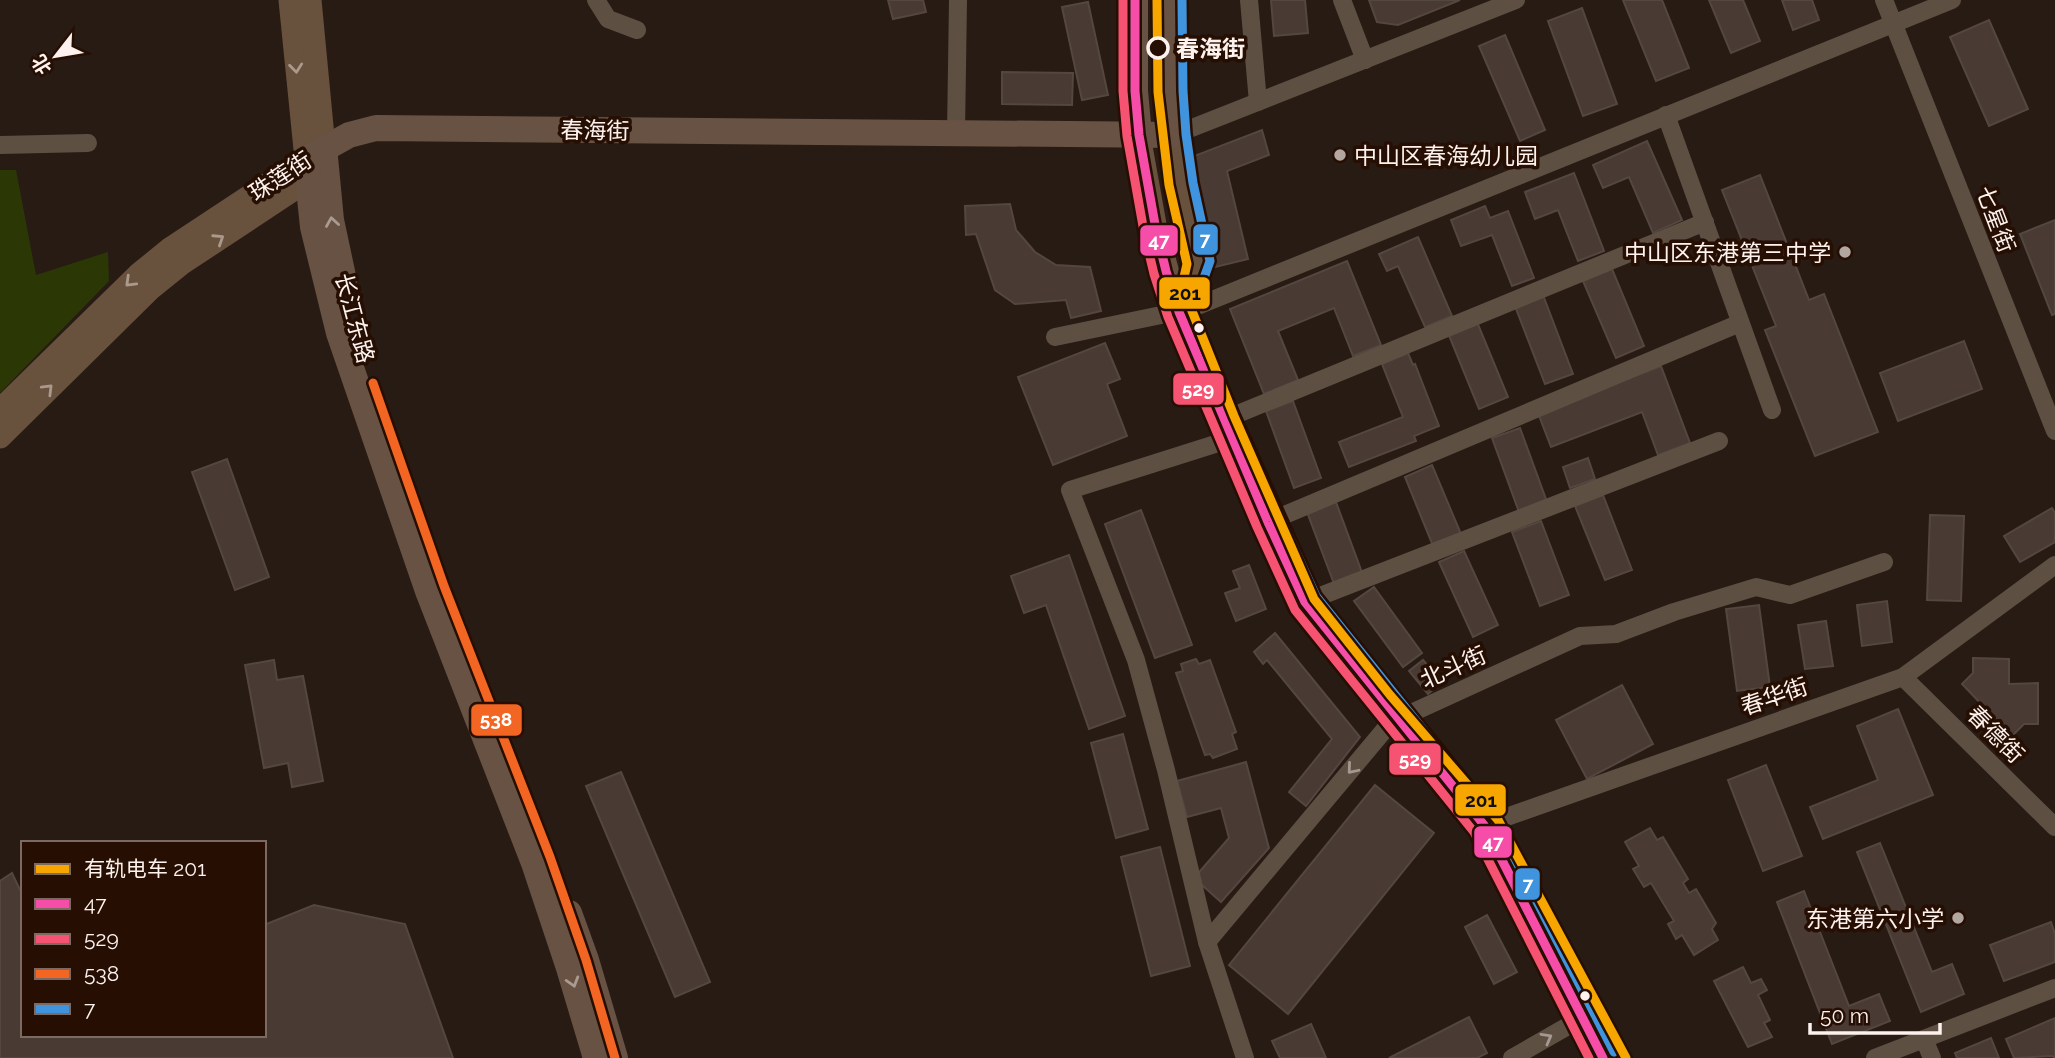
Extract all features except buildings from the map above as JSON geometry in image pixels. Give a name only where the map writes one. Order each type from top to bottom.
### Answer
[{"type":"highway","points":[[1136,0],[1135,91],[1139,135]]},
{"type":"highway","points":[[1170,0],[1174,135]]},
{"type":"highway","name":"春海街","points":[[313,162],[349,135],[376,128],[1174,135]]},
{"type":"highway","name":"长江东路","points":[[313,162],[313,227],[343,344],[428,591],[534,863],[596,1058]]},
{"type":"highway","name":"长江东路","points":[[313,162],[331,220],[355,328],[444,586],[550,857],[586,960],[615,1058]]},
{"type":"main road","name":"长江东路","points":[[290,0],[313,162]]},
{"type":"main road","name":"长江东路","points":[[310,0],[313,162]]},
{"type":"main road","points":[[1139,135],[1156,230],[1179,312],[1227,430],[1305,602],[1484,825],[1603,1058]]},
{"type":"main road","points":[[1174,135],[1181,185],[1198,261],[1179,312]]},
{"type":"main road","name":"珠莲街","points":[[0,410],[138,274],[171,248],[313,162]]},
{"type":"main road","name":"珠莲街","points":[[0,437],[150,289],[313,162]]},
{"type":"street","points":[[596,0],[608,19],[636,30]]},
{"type":"street","points":[[956,133],[958,0]]},
{"type":"street","points":[[1249,0],[1258,102]]},
{"type":"street","points":[[1342,0],[1365,60]]},
{"type":"street","name":"春海街","points":[[1174,135],[1516,0]]},
{"type":"street","name":"七星街","points":[[1884,0],[2055,431]]},
{"type":"street","points":[[1055,337],[1179,312],[1952,0]]},
{"type":"street","points":[[1666,115],[1772,410]]},
{"type":"street","points":[[0,145],[88,143]]},
{"type":"street","points":[[1245,1058],[1208,942],[1136,660],[1070,490],[1227,430],[1705,222]]},
{"type":"street","points":[[1268,522],[1741,323]]},
{"type":"street","points":[[1305,602],[1719,440]]},
{"type":"street","name":"北斗街","points":[[1395,716],[1407,715],[1580,636],[1616,634],[1674,612],[1756,587],[1790,594],[1884,562]]},
{"type":"street","name":"春华街","points":[[1484,825],[1903,677],[2055,565]]},
{"type":"street","name":"春德街","points":[[1903,677],[2055,827]]},
{"type":"street","points":[[1208,942],[1395,716]]},
{"type":"street","points":[[1875,1058],[2055,988]]},
{"type":"street","points":[[1512,1058],[1582,1018]]},
{"type":"street","points":[[1924,1039],[1932,1058]]},
{"type":"green space","points":[[0,170],[16,170],[36,275],[108,252],[109,281],[0,393]]},
{"type":"tram line","name":"201","points":[[1157,0],[1158,92],[1169,185],[1187,264],[1182,286],[1234,416],[1314,599],[1390,695],[1498,820],[1626,1058]]},
{"type":"transit line","name":"529","points":[[1123,0],[1123,91],[1127,136],[1154,274],[1168,317],[1257,527],[1295,610],[1474,832],[1589,1058]]},
{"type":"transit line","name":"47","points":[[1135,0],[1135,91],[1139,135],[1166,271],[1179,312],[1268,522],[1305,602],[1484,825],[1603,1058]]},
{"type":"transit line","name":"7","points":[[1182,0],[1186,134],[1193,183],[1210,261],[1192,312],[1234,415],[1316,596],[1494,818],[1614,1052]]},
{"type":"transit line","name":"538","points":[[373,383],[444,586],[550,857],[586,960],[615,1058]]},
{"type":"place","name":"春海街","points":[[1158,48]]},
{"type":"place","name":"中山区春海幼儿园","points":[[1340,155]]},
{"type":"place","name":"中山区东港第三中学","points":[[1845,252]]},
{"type":"place","name":"东港第六小学","points":[[1958,918]]}]
